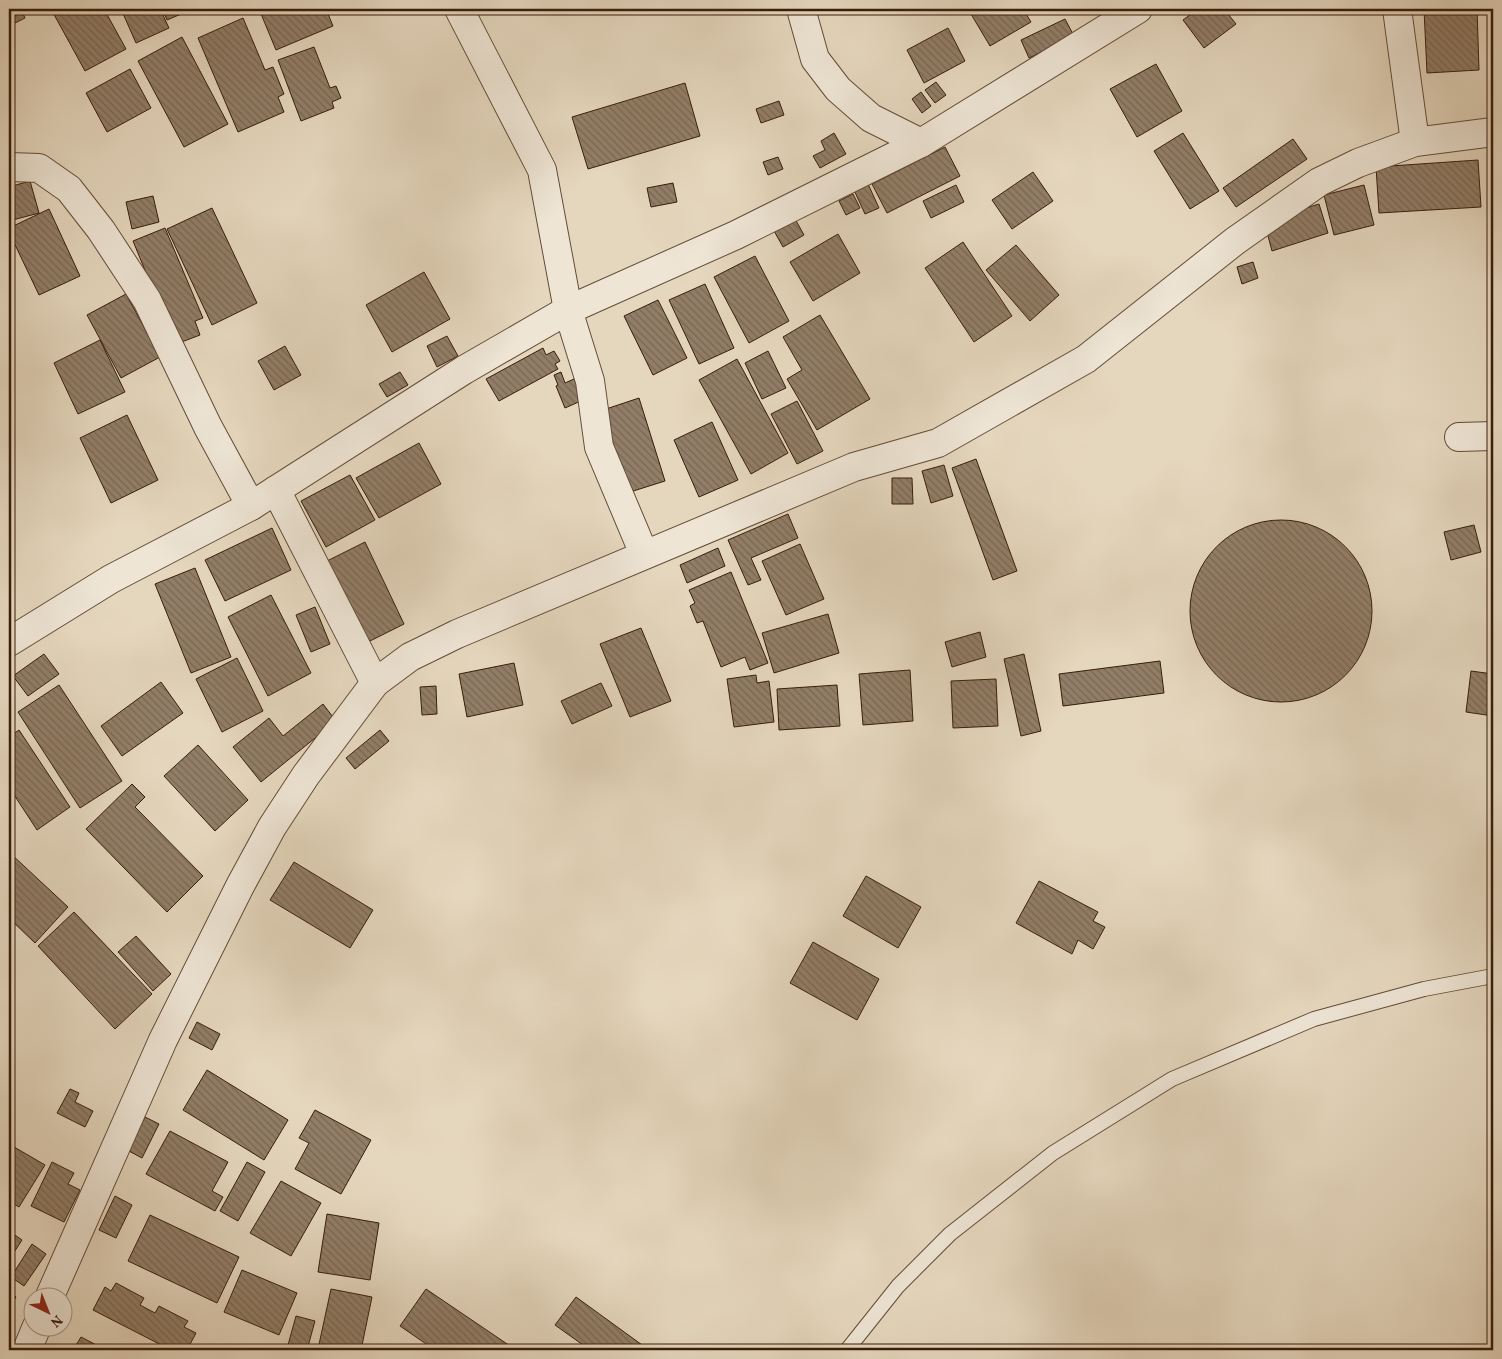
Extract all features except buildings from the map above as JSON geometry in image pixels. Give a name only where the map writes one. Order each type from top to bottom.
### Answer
[{"type":"street","points":[[459,9],[542,170],[568,310],[590,381],[599,448],[644,554]]},
{"type":"street","points":[[801,9],[815,60],[838,89],[871,118],[921,143]]},
{"type":"street","points":[[9,642],[111,580],[251,506],[464,370],[568,310],[736,235],[921,143],[1138,9]]},
{"type":"street","points":[[1396,9],[1415,142]]},
{"type":"street","points":[[54,1286],[162,1040],[245,877],[272,827],[306,774],[375,683],[410,657],[457,634],[644,554],[854,467],[938,443],[1086,359],[1235,241],[1320,182],[1358,163],[1415,142],[1493,132]]},
{"type":"street","points":[[9,167],[39,168],[69,189],[101,230],[147,300],[208,427],[251,506]]},
{"type":"street","points":[[1459,436],[1493,436]]},
{"type":"street","points":[[276,490],[375,683]]},
{"type":"street","points":[[27,1350],[33,1336]]},
{"type":"lane","points":[[847,1350],[898,1286],[950,1234],[1053,1153],[1172,1079],[1314,1019],[1424,989],[1493,976]]}]
